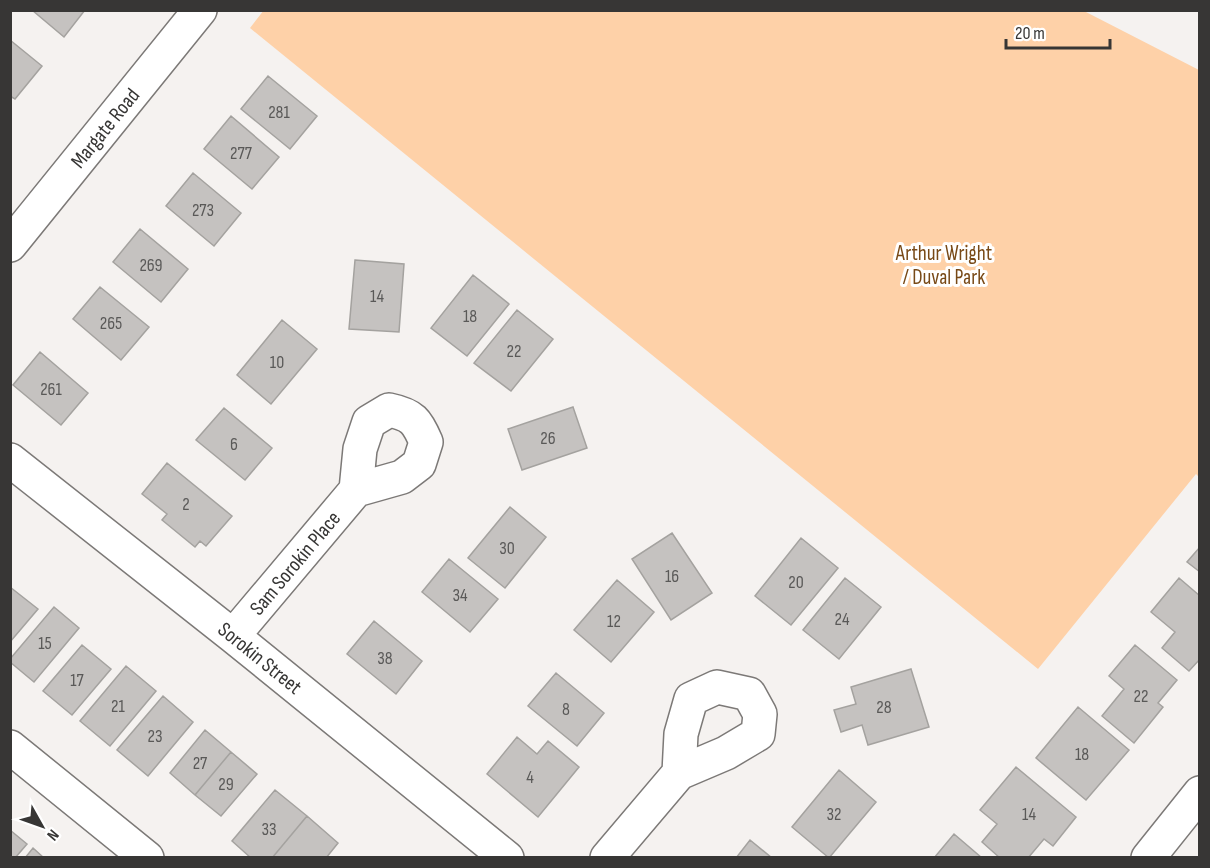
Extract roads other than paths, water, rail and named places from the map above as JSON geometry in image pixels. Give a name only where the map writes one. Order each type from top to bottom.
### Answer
[{"type":"street","name":"Margate Road","points":[[10,245],[200,10]]},
{"type":"street","name":"Sorokin Street","points":[[10,460],[233,636],[507,858]]},
{"type":"street","name":"Sam Sorokin Place","points":[[233,636],[356,490]]},
{"type":"street","points":[[10,747],[147,858]]},
{"type":"street","points":[[606,858],[679,773]]},
{"type":"street","points":[[1148,858],[1200,793]]},
{"type":"park label","name":"Arthur Wright / Duval Park","points":[[944,265]]}]
